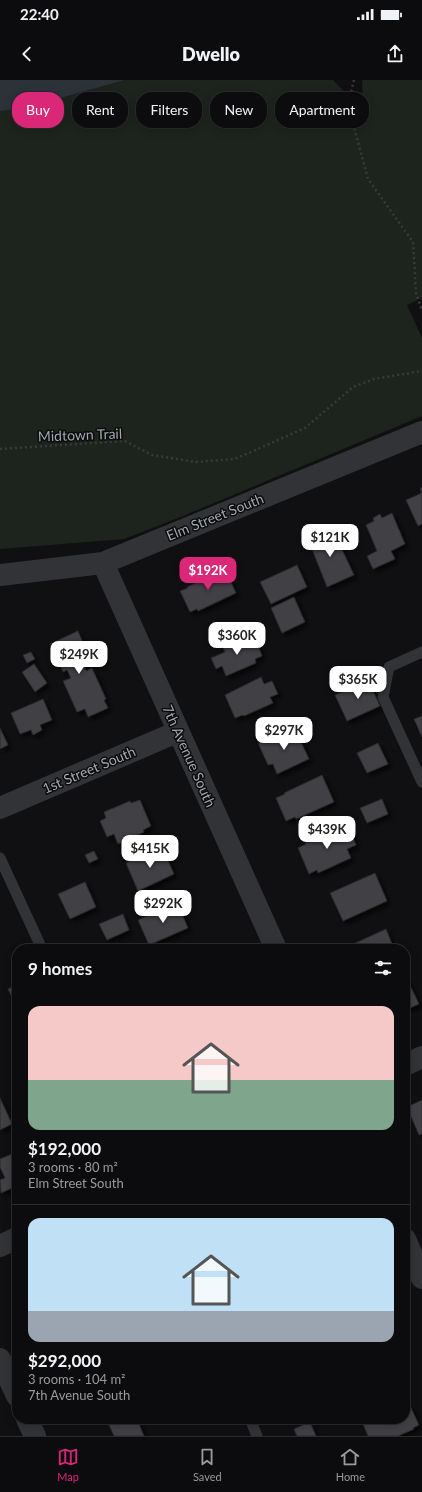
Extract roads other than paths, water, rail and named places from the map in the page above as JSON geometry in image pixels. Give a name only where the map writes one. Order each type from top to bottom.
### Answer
[{"type":"street","name":"Elm Street South","points":[[0,575],[103,563],[422,432]]},
{"type":"street","name":"7th Avenue South","points":[[103,563],[274,944]]},
{"type":"street","name":"1st Street South","points":[[0,808],[178,732]]},
{"type":"street","points":[[410,1062],[422,1057]]},
{"type":"street","points":[[0,1246],[12,1240]]},
{"type":"street","points":[[410,1250],[422,1278]]},
{"type":"street","points":[[0,1359],[12,1385]]},
{"type":"street","points":[[29,1424],[35,1436]]},
{"type":"lane","points":[[422,652],[390,666],[383,697],[422,782]]},
{"type":"lane","points":[[0,858],[40,944]]},
{"type":"lane","points":[[252,1424],[258,1436]]}]
